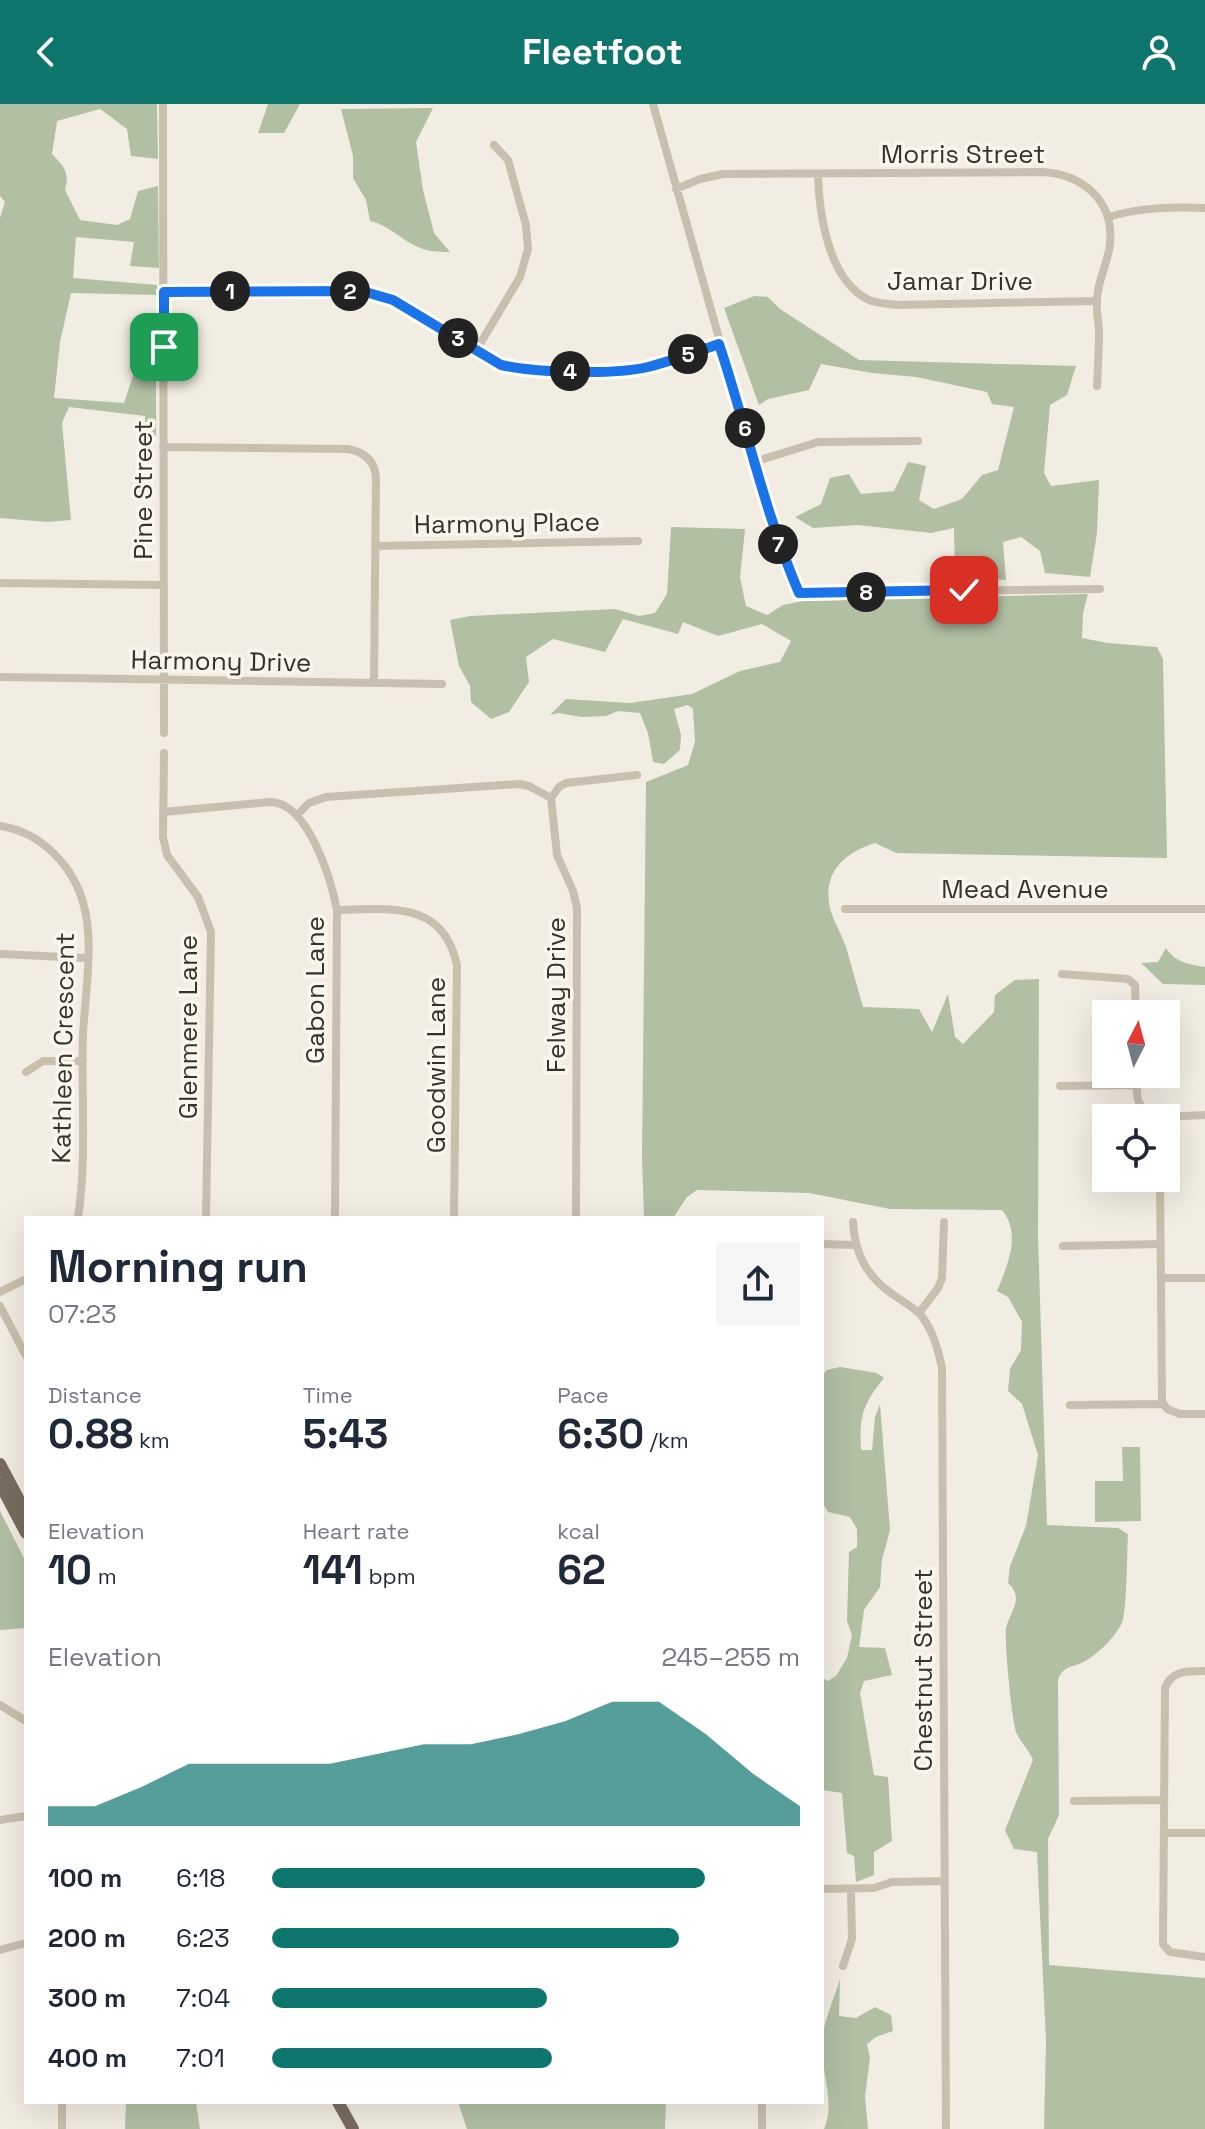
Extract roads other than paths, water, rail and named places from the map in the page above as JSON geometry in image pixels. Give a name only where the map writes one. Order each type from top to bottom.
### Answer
[{"type":"main road","points":[[0,1464],[24,1509]]},
{"type":"main road","points":[[0,1484],[24,1529]]},
{"type":"main road","points":[[339,2104],[353,2129]]},
{"type":"street","name":"Pine Street","points":[[163,104],[164,733]]},
{"type":"street","points":[[653,104],[778,543],[799,593],[1100,589]]},
{"type":"street","points":[[477,349],[520,277],[528,249],[526,225],[508,160],[494,145]]},
{"type":"street","name":"Morris Street","points":[[676,189],[723,174],[1057,173],[1076,180],[1090,190],[1109,217]]},
{"type":"street","name":"Jamar Drive","points":[[818,174],[819,208],[837,266],[848,283],[867,299],[897,305],[1097,301]]},
{"type":"street","points":[[1097,386],[1097,301],[1100,272],[1110,244],[1109,217],[1126,211],[1156,208],[1205,208]]},
{"type":"street","points":[[164,292],[362,291],[393,300],[501,365],[518,369],[569,371],[647,367],[719,344]]},
{"type":"street","points":[[754,462],[818,442],[918,441]]},
{"type":"street","points":[[163,447],[348,449],[362,453],[372,462],[376,473],[374,683]]},
{"type":"street","name":"Harmony Place","points":[[376,546],[638,541]]},
{"type":"street","points":[[0,583],[163,585]]},
{"type":"street","name":"Harmony Drive","points":[[0,677],[442,684]]},
{"type":"street","name":"Glenmere Lane","points":[[164,753],[163,837],[167,855],[198,897],[211,932],[206,1216]]},
{"type":"street","points":[[163,812],[278,802],[298,814],[309,803],[326,797],[519,784],[551,798],[566,783],[637,775]]},
{"type":"street","name":"Felway Drive","points":[[551,798],[557,855],[577,908],[576,1216]]},
{"type":"street","name":"Gabon Lane","points":[[298,814],[328,871],[337,910],[335,1216]]},
{"type":"street","name":"Kathleen Crescent","points":[[0,826],[23,832],[62,860],[84,905],[86,958],[78,1216]]},
{"type":"street","name":"Goodwin Lane","points":[[337,910],[394,909],[414,912],[431,921],[450,942],[457,965],[454,1216]]},
{"type":"street","name":"Mead Avenue","points":[[845,909],[1205,909]]},
{"type":"street","points":[[0,954],[86,958]]},
{"type":"street","points":[[1062,974],[1128,979],[1135,985],[1136,1000]]},
{"type":"street","points":[[26,1072],[43,1061],[83,1061]]},
{"type":"street","points":[[1060,1086],[1092,1086]]},
{"type":"street","points":[[1180,1116],[1205,1115]]},
{"type":"street","points":[[1160,1192],[1165,1407]]},
{"type":"street","name":"Chestnut Street","points":[[853,1222],[855,1245],[871,1277],[919,1313],[932,1332],[942,1368],[946,2129]]},
{"type":"street","points":[[919,1313],[942,1278],[944,1222]]},
{"type":"street","points":[[824,1244],[855,1245]]},
{"type":"street","points":[[1063,1246],[1160,1244]]},
{"type":"street","points":[[1161,1278],[1205,1278]]},
{"type":"street","points":[[0,1292],[24,1280]]},
{"type":"street","points":[[0,1306],[24,1352]]},
{"type":"street","points":[[1070,1405],[1165,1407],[1180,1414],[1205,1414]]},
{"type":"street","points":[[1205,1671],[1177,1673],[1165,1688],[1163,1944],[1170,1952],[1205,1957]]},
{"type":"street","points":[[0,1705],[24,1720]]},
{"type":"street","points":[[1074,1801],[1164,1800]]},
{"type":"street","points":[[0,1820],[24,1816]]},
{"type":"street","points":[[1164,1833],[1205,1833]]},
{"type":"street","points":[[824,1889],[874,1888],[892,1882],[945,1881]]},
{"type":"street","points":[[843,1966],[852,1939],[851,1889]]},
{"type":"street","points":[[0,1950],[24,1944]]},
{"type":"street","points":[[62,2104],[62,2129]]},
{"type":"street","points":[[762,2104],[762,2129]]}]
